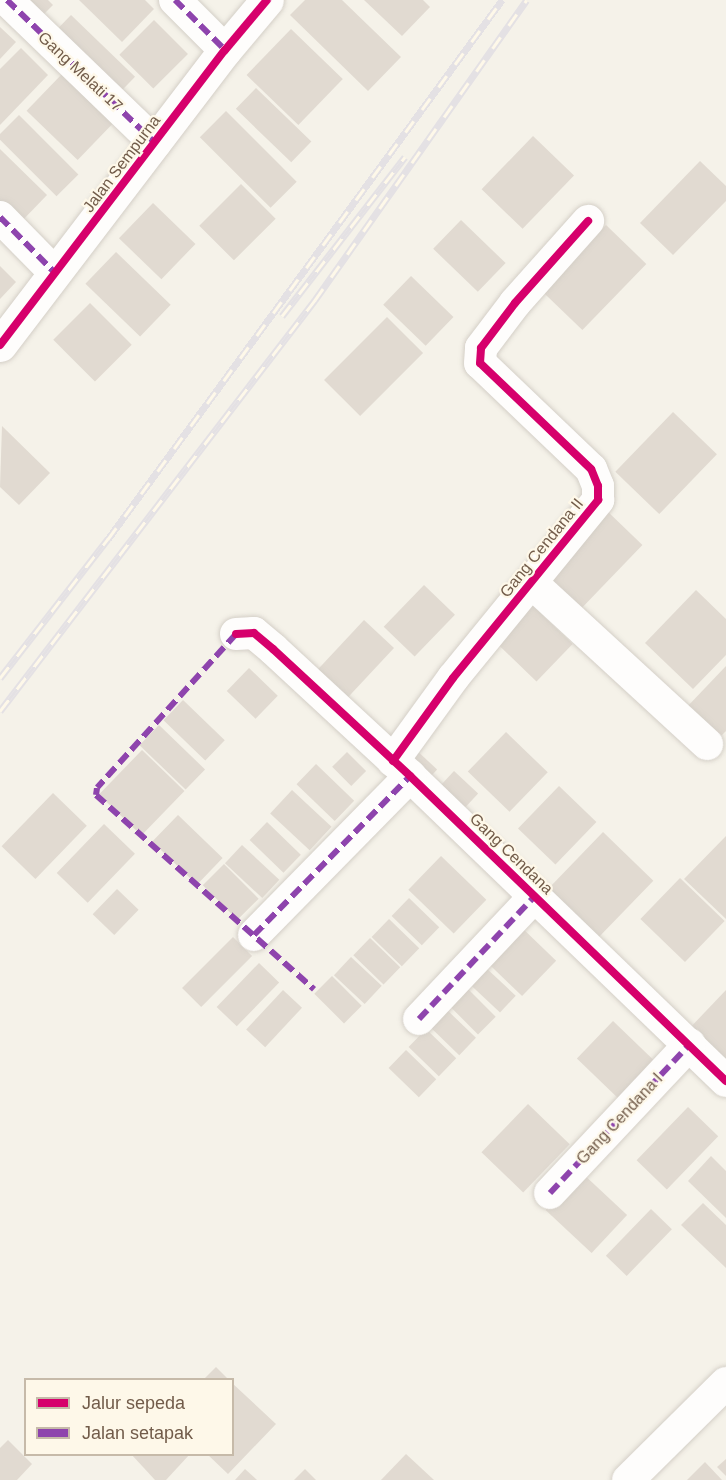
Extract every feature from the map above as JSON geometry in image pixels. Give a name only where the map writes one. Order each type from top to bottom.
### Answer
[{"type":"street","name":"Gang Melati 17","points":[[7,0],[155,142]]},
{"type":"street","points":[[175,0],[225,50]]},
{"type":"street","name":"Jalan Sempurna","points":[[0,345],[225,50],[267,0]]},
{"type":"street","points":[[0,217],[55,273]]},
{"type":"street","name":"Gang Cendana II","points":[[254,935],[402,768],[453,678],[598,500],[598,486],[591,469],[480,363],[481,348],[515,303],[588,221]]},
{"type":"street","points":[[532,583],[707,744]]},
{"type":"street","name":"Gang Cendana","points":[[236,634],[254,633],[273,649],[402,768],[690,1044],[726,1082]]},
{"type":"street","points":[[419,1019],[535,896]]},
{"type":"street","name":"Gang Cendana I","points":[[550,1192],[690,1044]]},
{"type":"street","points":[[628,1480],[726,1383]]},
{"type":"building","points":[[10,0],[48,0],[53,5],[34,24]]},
{"type":"building","points":[[79,0],[145,0],[154,9],[122,42]]},
{"type":"building","points":[[305,0],[342,0],[401,57],[368,91],[290,15]]},
{"type":"building","points":[[364,0],[423,0],[430,7],[402,36]]},
{"type":"building","points":[[71,15],[135,77],[113,100],[49,38]]},
{"type":"building","points":[[154,20],[188,54],[153,89],[119,55]]},
{"type":"building","points":[[0,27],[16,42],[0,59]]},
{"type":"building","points":[[291,29],[343,79],[298,125],[247,75]]},
{"type":"building","points":[[21,48],[48,75],[0,125],[0,69]]},
{"type":"building","points":[[62,74],[113,123],[78,160],[27,111]]},
{"type":"building","points":[[256,88],[311,141],[291,162],[236,109]]},
{"type":"building","points":[[226,111],[297,182],[271,208],[200,137]]},
{"type":"building","points":[[19,115],[78,174],[56,196],[0,140],[0,134]]},
{"type":"building","points":[[533,136],[574,176],[523,229],[482,189]]},
{"type":"building","points":[[0,149],[47,195],[19,224],[0,206]]},
{"type":"building","points":[[700,161],[726,186],[726,201],[673,255],[640,223]]},
{"type":"building","points":[[241,184],[276,219],[234,260],[199,226]]},
{"type":"building","points":[[153,203],[195,244],[161,279],[119,238]]},
{"type":"building","points":[[461,220],[506,263],[478,292],[433,249]]},
{"type":"building","points":[[606,225],[646,264],[582,330],[542,291]]},
{"type":"building","points":[[116,252],[171,305],[140,336],[85,284]]},
{"type":"building","points":[[0,266],[16,282],[0,299]]},
{"type":"building","points":[[411,276],[453,317],[426,346],[383,305]]},
{"type":"building","points":[[90,303],[132,345],[95,381],[53,340]]},
{"type":"building","points":[[387,317],[423,353],[360,416],[324,380]]},
{"type":"building","points":[[673,412],[717,454],[659,514],[615,472]]},
{"type":"building","points":[[2,426],[50,473],[19,505],[0,487]]},
{"type":"building","points":[[605,509],[642,545],[581,608],[544,572]]},
{"type":"building","points":[[424,585],[455,615],[415,657],[384,627]]},
{"type":"building","points":[[696,590],[726,619],[726,655],[693,689],[645,643]]},
{"type":"building","points":[[528,601],[573,644],[536,681],[492,638]]},
{"type":"building","points":[[364,620],[394,648],[341,704],[311,676]]},
{"type":"building","points":[[726,666],[726,731],[717,740],[685,709]]},
{"type":"building","points":[[249,668],[278,696],[256,719],[227,691]]},
{"type":"building","points":[[183,700],[225,740],[205,760],[164,720]]},
{"type":"building","points":[[159,725],[205,769],[186,790],[140,745]]},
{"type":"building","points":[[506,732],[548,772],[510,812],[468,772]]},
{"type":"building","points":[[413,747],[437,770],[425,783],[401,760]]},
{"type":"building","points":[[142,750],[184,791],[141,836],[99,795]]},
{"type":"building","points":[[347,752],[366,771],[351,786],[332,767]]},
{"type":"building","points":[[316,764],[354,801],[335,821],[297,784]]},
{"type":"building","points":[[454,771],[478,794],[456,817],[432,794]]},
{"type":"building","points":[[559,786],[596,822],[555,865],[518,828]]},
{"type":"building","points":[[292,790],[331,827],[310,850],[270,813]]},
{"type":"building","points":[[53,793],[87,826],[35,879],[2,846]]},
{"type":"building","points":[[178,815],[223,858],[197,885],[152,842]]},
{"type":"building","points":[[267,822],[301,855],[283,873],[250,840]]},
{"type":"building","points":[[104,824],[135,854],[88,903],[57,873]]},
{"type":"building","points":[[603,832],[653,881],[594,942],[544,893]]},
{"type":"building","points":[[726,836],[726,919],[684,879]]},
{"type":"building","points":[[242,845],[279,880],[262,898],[225,863]]},
{"type":"building","points":[[441,856],[486,900],[454,934],[408,890]]},
{"type":"building","points":[[224,864],[259,899],[237,920],[203,885]]},
{"type":"building","points":[[680,878],[725,921],[685,962],[640,919]]},
{"type":"building","points":[[117,889],[139,910],[114,935],[93,914]]},
{"type":"building","points":[[409,898],[439,927],[422,945],[392,916]]},
{"type":"building","points":[[389,919],[419,948],[402,966],[372,937]]},
{"type":"building","points":[[518,924],[556,961],[522,996],[484,959]]},
{"type":"building","points":[[233,937],[252,956],[201,1007],[182,988]]},
{"type":"building","points":[[370,938],[400,967],[384,984],[353,955]]},
{"type":"building","points":[[351,957],[382,986],[365,1004],[334,975]]},
{"type":"building","points":[[259,963],[279,982],[237,1026],[217,1007]]},
{"type":"building","points":[[485,967],[516,996],[500,1012],[469,984]]},
{"type":"building","points":[[332,976],[362,1006],[344,1023],[314,994]]},
{"type":"building","points":[[466,987],[496,1017],[478,1034],[448,1005]]},
{"type":"building","points":[[283,990],[302,1008],[265,1047],[246,1029]]},
{"type":"building","points":[[726,990],[726,1063],[686,1032]]},
{"type":"building","points":[[445,1008],[476,1038],[459,1055],[428,1025]]},
{"type":"building","points":[[613,1021],[657,1063],[621,1101],[577,1058]]},
{"type":"building","points":[[426,1029],[456,1058],[439,1076],[409,1047]]},
{"type":"building","points":[[406,1050],[436,1079],[419,1097],[389,1068]]},
{"type":"building","points":[[528,1104],[570,1144],[523,1192],[481,1152]]},
{"type":"building","points":[[688,1107],[718,1136],[667,1189],[637,1160]]},
{"type":"building","points":[[711,1156],[726,1171],[726,1218],[688,1181]]},
{"type":"building","points":[[581,1172],[627,1215],[592,1253],[546,1210]]},
{"type":"building","points":[[703,1203],[726,1225],[726,1268],[681,1225]]},
{"type":"building","points":[[651,1209],[672,1229],[627,1276],[606,1256]]},
{"type":"building","points":[[216,1367],[227,1378],[205,1378]]},
{"type":"building","points":[[234,1385],[276,1424],[228,1474],[209,1456],[234,1456]]},
{"type":"building","points":[[8,1440],[32,1464],[17,1480],[0,1480],[0,1448]]},
{"type":"building","points":[[406,1454],[434,1480],[381,1480]]},
{"type":"building","points":[[133,1456],[188,1456],[166,1480],[155,1480]]},
{"type":"building","points":[[726,1459],[726,1476],[717,1467]]},
{"type":"building","points":[[705,1462],[722,1480],[687,1480]]},
{"type":"building","points":[[245,1469],[257,1480],[235,1480]]},
{"type":"building","points":[[305,1469],[316,1480],[294,1480]]},
{"type":"railway","points":[[0,678],[108,539],[502,0]]},
{"type":"railway","points":[[0,711],[315,300],[527,0]]},
{"type":"railway","points":[[282,316],[405,157]]},
{"type":"marked path","points":[[7,0],[155,143]]},
{"type":"marked path","points":[[175,0],[225,50]]},
{"type":"marked path","points":[[0,217],[55,273]]},
{"type":"marked path","points":[[236,634],[97,788],[96,795],[314,989]]},
{"type":"marked path","points":[[254,935],[410,776]]},
{"type":"marked path","points":[[419,1019],[535,896]]},
{"type":"marked path","points":[[550,1193],[690,1044]]},
{"type":"cycle path","points":[[0,345],[225,50],[267,0]]},
{"type":"cycle path","points":[[393,761],[453,678],[598,500],[598,486],[591,469],[480,363],[481,348],[515,303],[588,221]]},
{"type":"cycle path","points":[[236,634],[254,633],[273,649],[410,776],[726,1081]]}]
